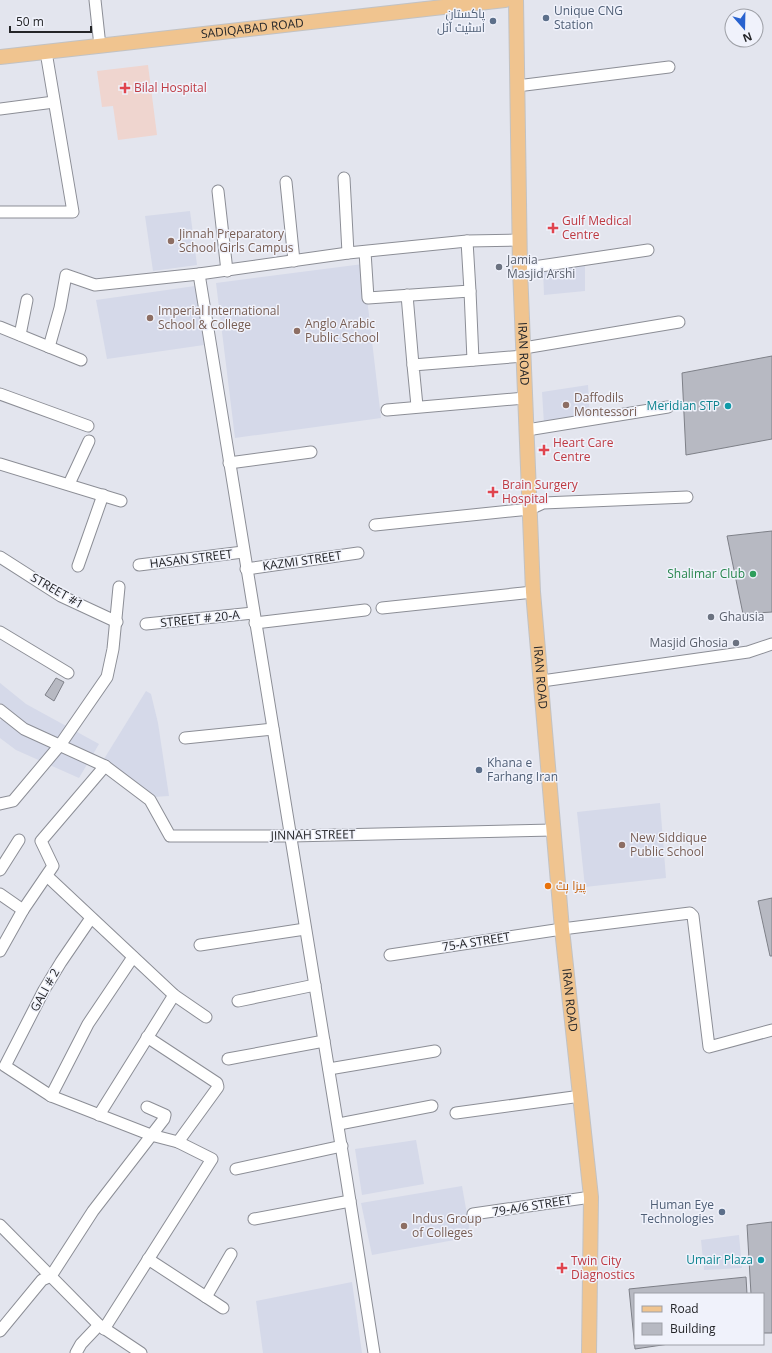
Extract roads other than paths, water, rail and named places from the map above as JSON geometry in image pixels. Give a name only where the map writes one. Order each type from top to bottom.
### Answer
[{"type":"main road","name":"SADIQABAD ROAD","points":[[0,57],[505,0]]},
{"type":"main road","name":"IRAN ROAD","points":[[516,0],[520,269],[533,592],[542,681],[562,929],[591,1197],[589,1353]]},
{"type":"street","points":[[95,0],[100,46]]},
{"type":"street","points":[[0,212],[74,212],[46,52]]},
{"type":"street","points":[[517,86],[669,67]]},
{"type":"street","points":[[0,109],[54,102]]},
{"type":"street","points":[[344,178],[348,253]]},
{"type":"street","points":[[286,182],[294,261]]},
{"type":"street","points":[[218,191],[226,271]]},
{"type":"street","points":[[49,347],[60,308],[66,275],[95,286],[226,271],[348,253],[467,241],[520,240]]},
{"type":"street","points":[[467,241],[473,360]]},
{"type":"street","points":[[520,269],[648,250]]},
{"type":"street","points":[[365,252],[368,298],[470,291]]},
{"type":"street","points":[[199,274],[305,930],[339,1124],[374,1353]]},
{"type":"street","points":[[407,295],[418,406]]},
{"type":"street","points":[[20,335],[27,300]]},
{"type":"street","points":[[413,365],[473,360],[524,352],[679,322]]},
{"type":"street","points":[[0,327],[81,360]]},
{"type":"street","points":[[0,394],[88,426]]},
{"type":"street","points":[[387,410],[418,406],[525,398]]},
{"type":"street","points":[[527,430],[668,407]]},
{"type":"street","points":[[69,484],[89,441]]},
{"type":"street","points":[[229,463],[311,452]]},
{"type":"street","points":[[0,464],[121,501]]},
{"type":"street","points":[[78,566],[103,495]]},
{"type":"street","points":[[376,525],[530,509],[544,504],[687,497]]},
{"type":"street","name":"HASAN STREET","points":[[139,565],[243,552]]},
{"type":"street","name":"KAZMI STREET","points":[[246,569],[358,554]]},
{"type":"street","name":"STREET #1","points":[[0,557],[61,596],[117,622]]},
{"type":"street","points":[[0,804],[13,801],[60,745],[107,677],[117,622],[119,587]]},
{"type":"street","points":[[382,608],[533,592]]},
{"type":"street","name":"STREET # 20-A","points":[[146,624],[365,610]]},
{"type":"street","points":[[0,632],[68,673]]},
{"type":"street","points":[[542,681],[748,652],[772,644]]},
{"type":"street","points":[[0,710],[24,729],[104,766],[42,840],[53,866],[24,910],[0,951]]},
{"type":"street","points":[[185,738],[273,729]]},
{"type":"street","name":"JINNAH STREET","points":[[104,766],[150,800],[170,836],[291,836],[553,830]]},
{"type":"street","points":[[0,870],[19,840]]},
{"type":"street","points":[[47,876],[174,995],[206,1017]]},
{"type":"street","points":[[0,894],[24,910]]},
{"type":"street","name":"75-A STREET","points":[[390,955],[562,929],[690,913],[693,916],[709,1046],[772,1030]]},
{"type":"street","name":"GALI # 2","points":[[51,1096],[5,1066],[47,984],[91,918]]},
{"type":"street","points":[[200,945],[305,930]]},
{"type":"street","points":[[76,1353],[81,1344],[101,1327],[148,1259],[212,1159],[178,1142],[151,1135],[51,1096],[88,1024],[133,957]]},
{"type":"street","points":[[238,1001],[315,985]]},
{"type":"street","points":[[100,1115],[174,995]]},
{"type":"street","points":[[147,1037],[217,1084],[218,1087],[178,1142]]},
{"type":"street","points":[[228,1059],[324,1041]]},
{"type":"street","points":[[329,1069],[435,1051]]},
{"type":"street","points":[[456,1114],[581,1096]]},
{"type":"street","points":[[339,1124],[432,1106]]},
{"type":"street","points":[[0,1331],[42,1280],[51,1276],[93,1211],[164,1119],[165,1115],[147,1107]]},
{"type":"street","points":[[236,1169],[342,1146]]},
{"type":"street","name":"79-A/6 STREET","points":[[473,1214],[591,1197]]},
{"type":"street","points":[[254,1219],[350,1201]]},
{"type":"street","points":[[0,1225],[101,1327],[141,1353]]},
{"type":"street","points":[[206,1296],[231,1254]]},
{"type":"street","points":[[148,1259],[223,1308]]},
{"type":"place","name":"Unique CNG Station","points":[[546,18]]},
{"type":"place","name":"پاکستان اسٹیٹ آئل","points":[[493,21]]},
{"type":"place","name":"Bilal Hospital","points":[[125,88]]},
{"type":"place","name":"Gulf Medical Centre","points":[[553,228]]},
{"type":"place","name":"Jinnah Preparatory School Girls Campus","points":[[171,241]]},
{"type":"place","name":"Jamia Masjid Arshi","points":[[499,267]]},
{"type":"place","name":"Imperial International School & College","points":[[150,318]]},
{"type":"place","name":"Anglo Arabic Public School","points":[[297,331]]},
{"type":"place","name":"Daffodils Montessori","points":[[566,405]]},
{"type":"place","name":"Meridian STP","points":[[728,406]]},
{"type":"place","name":"Heart Care Centre","points":[[544,450]]},
{"type":"place","name":"Brain Surgery Hospital","points":[[493,492]]},
{"type":"place","name":"Shalimar Club","points":[[753,574]]},
{"type":"place","name":"Ghausia","points":[[711,617]]},
{"type":"place","name":"Masjid Ghosia","points":[[736,643]]},
{"type":"place","name":"Khana e Farhang Iran","points":[[479,770]]},
{"type":"place","name":"New Siddique Public School","points":[[622,845]]},
{"type":"place","name":"پیزا ہٹ","points":[[548,886]]},
{"type":"place","name":"Human Eye Technologies","points":[[722,1212]]},
{"type":"place","name":"Indus Group of Colleges","points":[[404,1226]]},
{"type":"place","name":"Umair Plaza","points":[[761,1260]]},
{"type":"place","name":"Twin City Diagnostics","points":[[562,1268]]}]
